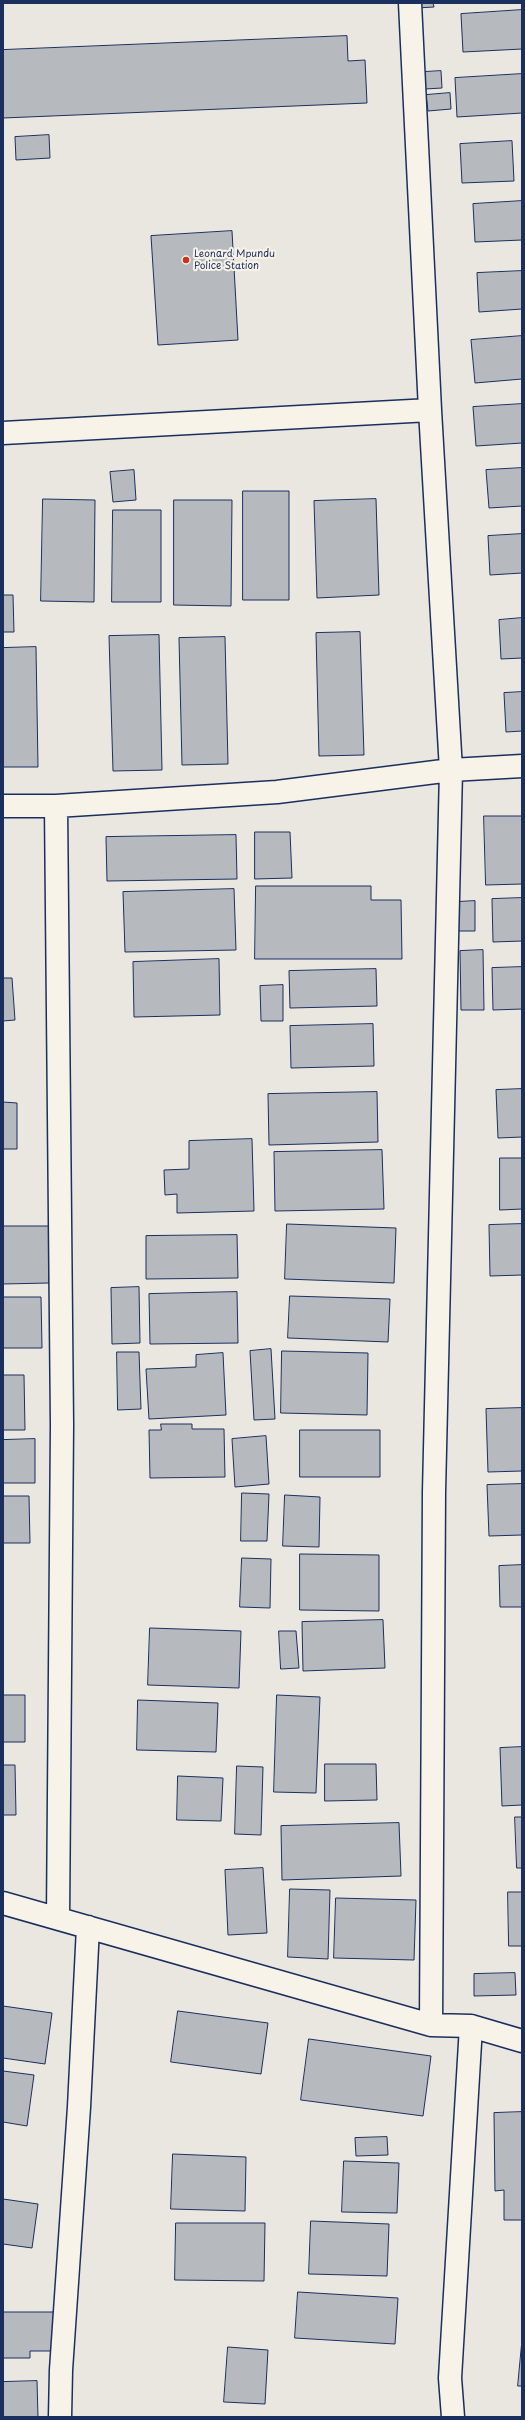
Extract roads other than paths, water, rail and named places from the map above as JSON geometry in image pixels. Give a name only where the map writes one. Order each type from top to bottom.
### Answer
[{"type":"street","points":[[410,3],[430,410],[451,770],[434,1492],[431,2025]]},
{"type":"street","points":[[3,433],[430,410]]},
{"type":"street","points":[[3,806],[56,806],[277,792],[451,770],[522,766]]},
{"type":"street","points":[[56,806],[62,1417],[58,1918]]},
{"type":"street","points":[[3,1903],[431,2025],[472,2026],[522,2041]]},
{"type":"street","points":[[60,2417],[60,2370],[79,2107],[88,1927]]},
{"type":"street","points":[[453,2417],[450,2378],[472,2026]]},
{"type":"place","name":"Leonard Mpundu Police Station","points":[[186,260]]}]
